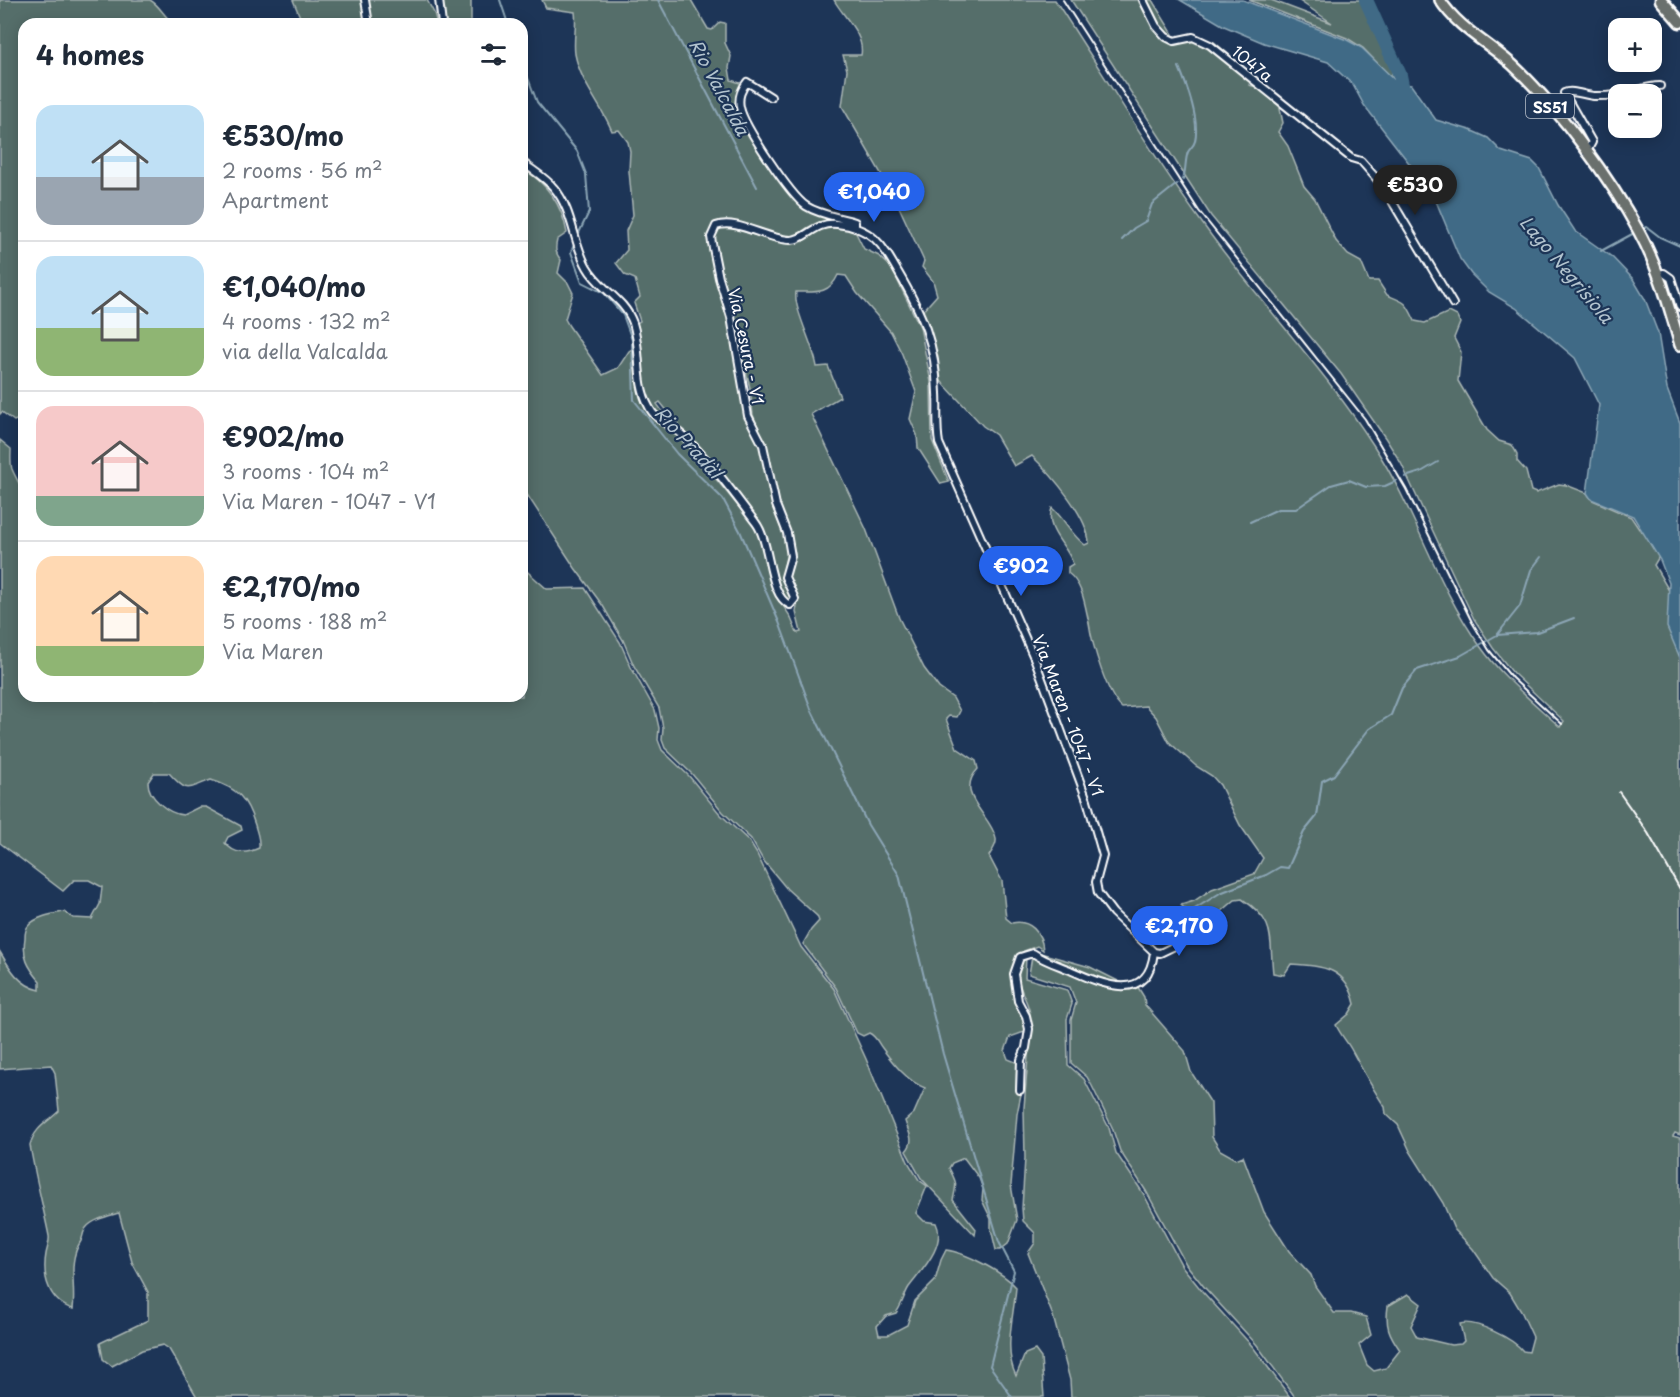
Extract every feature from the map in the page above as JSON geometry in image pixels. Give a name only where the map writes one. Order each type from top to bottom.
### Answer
[{"type":"highway","points":[[1661,0],[1680,22]]},
{"type":"main road","name":"SS51","points":[[1440,0],[1457,21],[1518,70],[1555,111],[1615,191],[1639,230],[1676,309],[1680,345]]},
{"type":"street","points":[[365,0],[368,18]]},
{"type":"street","points":[[439,0],[441,18]]},
{"type":"street","name":"1047a","points":[[1143,0],[1156,26],[1166,37],[1174,41],[1193,37],[1210,45],[1351,158],[1361,160],[1383,186],[1454,304]]},
{"type":"street","points":[[771,97],[747,82],[740,92],[740,107],[752,135],[797,199],[812,209],[855,222],[855,228]]},
{"type":"street","points":[[1586,153],[1592,142],[1564,93],[1569,91],[1592,96],[1608,96]]},
{"type":"street","name":"Via Cesura - V1","points":[[528,167],[554,187],[587,267],[598,282],[625,307],[633,323],[642,387],[647,405],[657,418],[679,432],[695,448],[759,526],[777,591],[785,603],[790,605],[795,600],[785,577],[791,550],[776,506],[763,445],[748,416],[731,317],[719,278],[711,237],[716,226],[727,224],[761,235],[790,240],[797,239],[809,230],[825,224],[840,224],[855,228]]},
{"type":"street","name":"Via Maren - 1047 - V1","points":[[855,228],[881,242],[923,315],[931,345],[937,391],[936,427],[939,443],[1035,660],[1087,800],[1103,856],[1096,882],[1098,893],[1113,913],[1154,952]]},
{"type":"street","points":[[1020,1090],[1022,1060],[1029,1029],[1026,1016],[1018,1001],[1014,974],[1016,964],[1024,954],[1033,953],[1041,959],[1110,987],[1121,987],[1136,984],[1146,975],[1154,952],[1160,953],[1186,940],[1188,936]]},
{"type":"green space","points":[[0,0],[150,0],[167,18],[18,18],[18,419],[14,421],[2,412],[0,414]]},
{"type":"green space","points":[[293,0],[362,0],[365,18],[300,18]]},
{"type":"green space","points":[[367,0],[427,0],[435,18],[370,18]]},
{"type":"green space","points":[[442,0],[471,0],[471,18],[445,18]]},
{"type":"green space","points":[[542,0],[691,0],[708,29],[712,30],[720,22],[725,23],[725,43],[731,56],[729,68],[731,80],[743,84],[742,102],[750,125],[802,203],[848,223],[822,222],[791,237],[740,223],[721,221],[713,224],[708,236],[729,318],[745,416],[760,447],[773,507],[785,540],[787,551],[782,578],[792,600],[788,601],[779,590],[768,544],[760,525],[697,445],[677,427],[678,424],[660,402],[657,404],[671,423],[660,415],[647,392],[637,323],[640,321],[634,303],[640,297],[635,279],[625,275],[616,263],[627,250],[626,231],[633,215],[628,142],[619,130],[612,131],[582,75],[575,54],[575,12],[546,8]]},
{"type":"green space","points":[[834,0],[1055,0],[1185,199],[1226,255],[1355,417],[1389,470],[1438,573],[1464,622],[1480,646],[1508,678],[1560,727],[1564,721],[1513,673],[1474,619],[1401,463],[1386,439],[1341,374],[1211,216],[1071,0],[1152,0],[1174,36],[1214,42],[1253,75],[1249,85],[1264,89],[1278,99],[1283,123],[1278,132],[1288,146],[1304,186],[1315,199],[1336,241],[1348,255],[1361,262],[1369,281],[1378,281],[1387,295],[1405,304],[1415,321],[1425,323],[1449,312],[1457,316],[1460,323],[1454,338],[1461,352],[1458,381],[1487,430],[1499,441],[1512,445],[1517,454],[1517,461],[1526,471],[1531,491],[1536,493],[1559,484],[1587,493],[1592,500],[1631,517],[1660,555],[1654,565],[1671,594],[1680,643],[1680,1135],[1675,1133],[1673,1136],[1680,1138],[1680,1397],[1295,1397],[1257,1345],[1186,1264],[1146,1191],[1120,1151],[1112,1127],[1087,1077],[1071,1063],[1071,1020],[1076,1003],[1070,987],[1029,974],[1033,951],[1090,967],[1120,982],[1136,984],[1144,997],[1145,1005],[1185,1051],[1191,1072],[1211,1103],[1212,1137],[1220,1150],[1236,1159],[1243,1156],[1264,1212],[1289,1251],[1311,1275],[1315,1286],[1334,1313],[1351,1313],[1366,1317],[1371,1335],[1359,1345],[1367,1365],[1374,1371],[1386,1368],[1400,1350],[1389,1330],[1388,1306],[1408,1294],[1421,1304],[1411,1326],[1417,1337],[1451,1345],[1461,1344],[1464,1341],[1460,1324],[1475,1324],[1493,1331],[1523,1351],[1529,1352],[1533,1337],[1510,1293],[1493,1278],[1473,1249],[1454,1229],[1443,1203],[1410,1151],[1398,1125],[1386,1114],[1385,1107],[1336,1025],[1349,1014],[1355,1004],[1346,983],[1332,971],[1314,966],[1291,964],[1284,975],[1273,973],[1271,940],[1266,923],[1253,907],[1242,899],[1235,900],[1221,912],[1223,916],[1209,920],[1196,918],[1181,905],[1194,901],[1212,889],[1254,874],[1263,858],[1240,825],[1220,785],[1212,776],[1196,766],[1169,742],[1156,717],[1146,706],[1122,708],[1111,693],[1093,643],[1083,596],[1077,583],[1068,573],[1068,567],[1073,564],[1051,524],[1052,508],[1080,541],[1085,545],[1089,543],[1087,532],[1076,508],[1049,473],[1032,456],[1014,466],[996,435],[983,426],[940,380],[937,360],[922,312],[937,295],[933,281],[922,267],[924,261],[894,196],[842,106],[847,70],[843,55],[861,55],[861,48],[857,33]]},
{"type":"green space","points":[[1249,0],[1271,0],[1332,23],[1298,0],[1362,0],[1392,65],[1392,78],[1363,48],[1347,38]]},
{"type":"green space","points":[[528,172],[539,180],[552,195],[565,222],[567,233],[557,240],[556,248],[561,260],[558,273],[568,283],[573,293],[565,319],[569,326],[603,375],[618,368],[629,351],[635,347],[640,390],[647,410],[689,445],[712,477],[755,527],[763,546],[774,592],[790,616],[797,633],[801,632],[796,612],[798,599],[789,577],[793,545],[779,506],[766,445],[753,415],[750,388],[714,243],[717,231],[721,227],[782,242],[792,241],[828,227],[841,227],[855,231],[864,249],[879,256],[891,267],[920,327],[931,382],[932,440],[949,482],[941,484],[918,448],[917,435],[910,419],[916,392],[891,332],[857,293],[846,276],[838,275],[830,286],[821,291],[796,292],[798,308],[817,367],[828,366],[840,397],[811,414],[866,529],[899,618],[924,668],[939,688],[953,698],[960,711],[957,717],[949,716],[946,719],[957,748],[976,761],[978,769],[971,778],[970,788],[976,805],[993,830],[996,839],[989,856],[1002,881],[1006,918],[1012,923],[1024,923],[1034,929],[1040,938],[1043,950],[1037,946],[1024,951],[1020,955],[1015,975],[1021,1003],[1027,1013],[1027,1031],[1010,1037],[1005,1051],[1008,1059],[1018,1063],[1018,1075],[1023,1084],[1017,1114],[1011,1185],[1017,1220],[1008,1244],[1000,1250],[996,1250],[991,1219],[982,1200],[983,1189],[979,1178],[964,1158],[952,1163],[949,1168],[955,1183],[953,1200],[976,1229],[975,1235],[921,1178],[906,1151],[911,1140],[905,1121],[914,1113],[925,1088],[912,1081],[901,1071],[874,1036],[869,1033],[863,1036],[857,1033],[836,988],[803,944],[819,921],[817,916],[787,889],[763,860],[751,839],[723,812],[692,774],[665,748],[659,708],[603,606],[528,496]]},
{"type":"green space","points":[[0,440],[11,449],[12,469],[18,482],[18,702],[528,702],[528,572],[547,589],[585,588],[620,642],[655,710],[659,728],[658,740],[662,750],[689,776],[720,814],[749,841],[757,854],[801,947],[834,989],[866,1059],[908,1162],[919,1180],[927,1186],[916,1213],[924,1221],[936,1223],[938,1240],[926,1266],[909,1287],[896,1313],[886,1316],[877,1326],[879,1335],[888,1335],[907,1325],[915,1301],[935,1281],[946,1250],[963,1255],[994,1270],[1016,1287],[1010,1332],[1012,1366],[1016,1376],[1025,1354],[1035,1350],[1041,1358],[1044,1397],[197,1397],[169,1349],[163,1345],[142,1350],[112,1366],[103,1359],[100,1343],[148,1320],[148,1292],[132,1262],[119,1213],[97,1220],[85,1229],[74,1257],[73,1309],[65,1306],[53,1295],[46,1280],[45,1263],[49,1236],[30,1145],[38,1129],[59,1111],[55,1073],[51,1065],[0,1069],[0,952],[21,981],[40,990],[40,981],[25,956],[25,933],[28,926],[41,917],[64,912],[73,918],[92,919],[100,904],[102,887],[89,880],[74,880],[63,891],[0,843]],"holes":[[[154,773],[169,773],[180,784],[188,788],[211,780],[235,791],[249,808],[258,836],[259,848],[241,852],[233,850],[225,843],[228,837],[242,830],[241,826],[206,807],[199,807],[183,815],[171,812],[155,799],[148,782]]]},
{"type":"green space","points":[[1026,956],[1025,978],[1067,990],[1072,1004],[1067,1019],[1068,1065],[1084,1079],[1109,1128],[1116,1153],[1143,1193],[1182,1266],[1253,1347],[1290,1397],[1071,1397],[1070,1380],[1053,1316],[1028,1253],[1035,1243],[1035,1233],[1023,1221],[1024,1108],[1031,1019],[1018,976],[1023,957]]},
{"type":"water","name":"Lago Negrisiola","points":[[1180,0],[1243,0],[1347,40],[1362,48],[1398,83],[1411,85],[1436,120],[1470,130],[1488,138],[1501,151],[1532,161],[1539,168],[1558,205],[1575,231],[1612,257],[1633,279],[1645,299],[1658,333],[1667,389],[1680,423],[1680,658],[1667,627],[1669,583],[1660,560],[1633,516],[1591,499],[1587,493],[1599,405],[1575,358],[1516,308],[1489,292],[1471,274],[1460,259],[1433,194],[1364,105],[1353,85],[1328,62],[1264,43],[1224,26]]},
{"type":"waterway","name":"Rio Pradàl","points":[[500,0],[506,18]]},
{"type":"waterway","name":"Rio Valcalda","points":[[658,0],[757,187]]},
{"type":"waterway","points":[[1366,0],[1400,75],[1402,85],[1390,96]]},
{"type":"waterway","points":[[1179,67],[1192,103],[1196,123],[1194,143],[1187,155],[1183,180]]},
{"type":"waterway","name":"Rio Pradàl","points":[[528,78],[537,102],[577,151],[586,174],[589,212],[577,237]]},
{"type":"waterway","points":[[1122,240],[1134,228],[1146,221],[1152,204],[1177,184]]},
{"type":"waterway","points":[[1641,229],[1647,227],[1660,237],[1680,246]]},
{"type":"waterway","points":[[1601,251],[1636,232]]},
{"type":"waterway","points":[[575,242],[571,252],[582,282],[604,293],[623,315],[632,340],[634,400],[677,454],[723,499],[740,531],[779,622],[811,709],[868,825],[899,875],[943,1054],[999,1242],[1014,1271],[990,1366],[1012,1397]]},
{"type":"waterway","points":[[1405,477],[1421,472],[1438,462]]},
{"type":"waterway","points":[[1250,522],[1278,509],[1296,509],[1331,485],[1349,480],[1366,487],[1385,486],[1396,481]]},
{"type":"waterway","points":[[1497,635],[1520,606],[1531,570],[1541,557]]},
{"type":"waterway","points":[[1185,915],[1220,893],[1280,867],[1288,868],[1304,832],[1317,816],[1322,781],[1334,775],[1369,729],[1391,715],[1402,688],[1417,670],[1460,656],[1497,635],[1537,632],[1574,618]]},
{"type":"railway","points":[[1063,0],[1199,211],[1365,419],[1406,489],[1472,622],[1489,650],[1512,678],[1562,724]]},
{"type":"railway","points":[[1619,792],[1648,833],[1680,889]]}]
